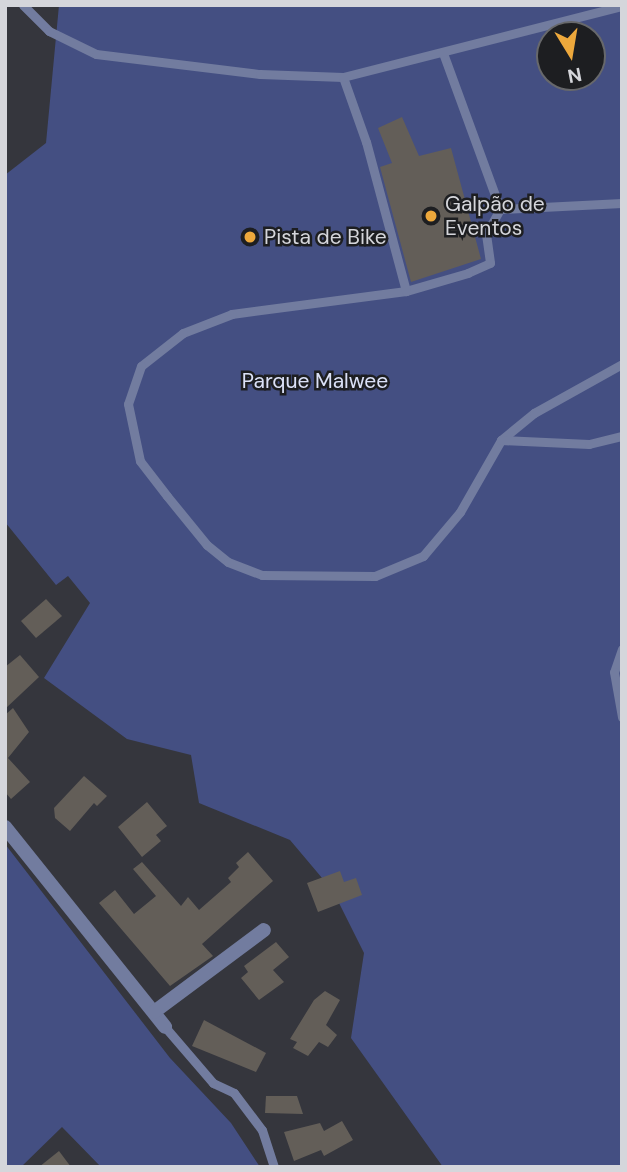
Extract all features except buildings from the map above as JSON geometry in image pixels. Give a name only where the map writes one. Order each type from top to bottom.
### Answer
[{"type":"street","points":[[5,827],[165,1027]]},
{"type":"street","points":[[154,1012],[264,930]]},
{"type":"lane","points":[[23,5],[49,31],[96,54],[260,74],[343,77],[622,6]]},
{"type":"lane","points":[[443,53],[500,209],[486,234],[489,263],[406,292],[232,314],[183,333],[141,366],[128,404],[140,461],[207,545],[228,562],[262,575],[375,576],[423,556],[460,512],[501,440],[534,413],[622,364]]},
{"type":"lane","points":[[343,77],[366,142],[406,292]]},
{"type":"lane","points":[[500,209],[622,203]]},
{"type":"lane","points":[[501,440],[589,444],[622,436]]},
{"type":"lane","points":[[622,649],[614,672],[622,717]]},
{"type":"lane","points":[[165,1027],[213,1083],[234,1093],[262,1130],[274,1167]]},
{"type":"green space","name":"Parque Malwee","points":[[59,5],[622,5],[622,1167],[443,1167],[351,1038],[364,953],[333,891],[290,840],[199,803],[191,755],[127,739],[44,678],[90,603],[68,576],[56,585],[5,522],[5,175],[46,143]]},
{"type":"green space","points":[[5,844],[170,1058],[231,1123],[260,1167],[101,1167],[62,1127],[21,1167],[5,1167]]},
{"type":"place","name":"Galpão de Eventos","points":[[431,216]]},
{"type":"place","name":"Pista de Bike","points":[[250,237]]}]
